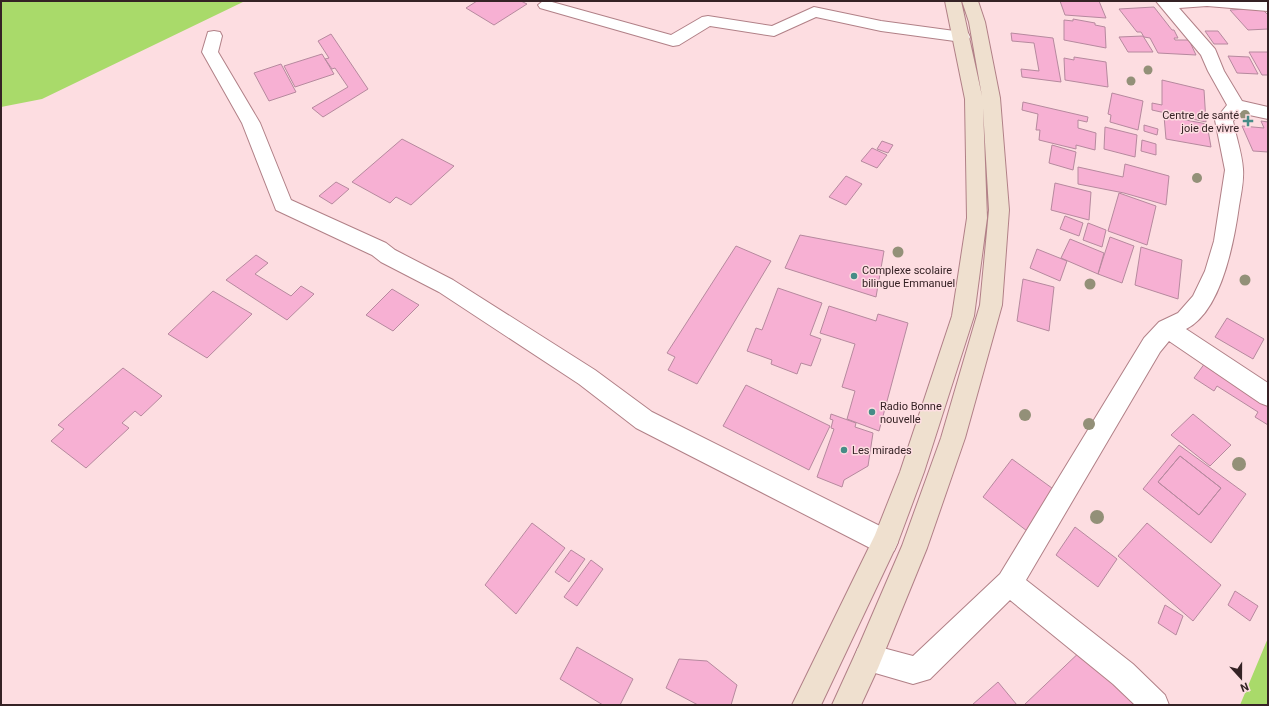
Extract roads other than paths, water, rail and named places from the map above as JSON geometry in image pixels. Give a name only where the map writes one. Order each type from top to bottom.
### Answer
[{"type":"main road","points":[[806,705],[885,542],[912,472],[963,316],[977,218],[974,99],[962,37],[953,1]]},
{"type":"main road","points":[[846,705],[868,658],[914,548],[953,438],[991,305],[999,210],[991,98],[976,22],[970,1]]},
{"type":"street","points":[[1166,3],[1207,1],[1268,6]]},
{"type":"street","points":[[1166,3],[1209,53],[1216,71],[1236,106],[1268,113]]},
{"type":"street","points":[[546,5],[673,41],[708,21],[774,31],[814,12],[880,26],[962,37]]},
{"type":"street","points":[[214,36],[210,52],[250,123],[283,205],[378,250],[446,286],[586,377],[644,420],[885,542]]},
{"type":"street","points":[[868,658],[913,670],[920,668],[1009,583],[1152,345],[1167,328],[1186,319],[1201,302],[1215,271],[1224,241],[1234,170],[1224,120],[1236,106]]},
{"type":"street","points":[[1167,328],[1268,396]]},
{"type":"street","points":[[1009,583],[1123,674],[1155,705]]},
{"type":"place","name":"Centre de santé joie de vivre","points":[[1248,121]]},
{"type":"place","name":"Complexe scolaire bilingue Emmanuel","points":[[854,276]]},
{"type":"place","name":"Radio Bonne nouvelle","points":[[872,412]]},
{"type":"place","name":"Les mirades","points":[[844,450]]}]
